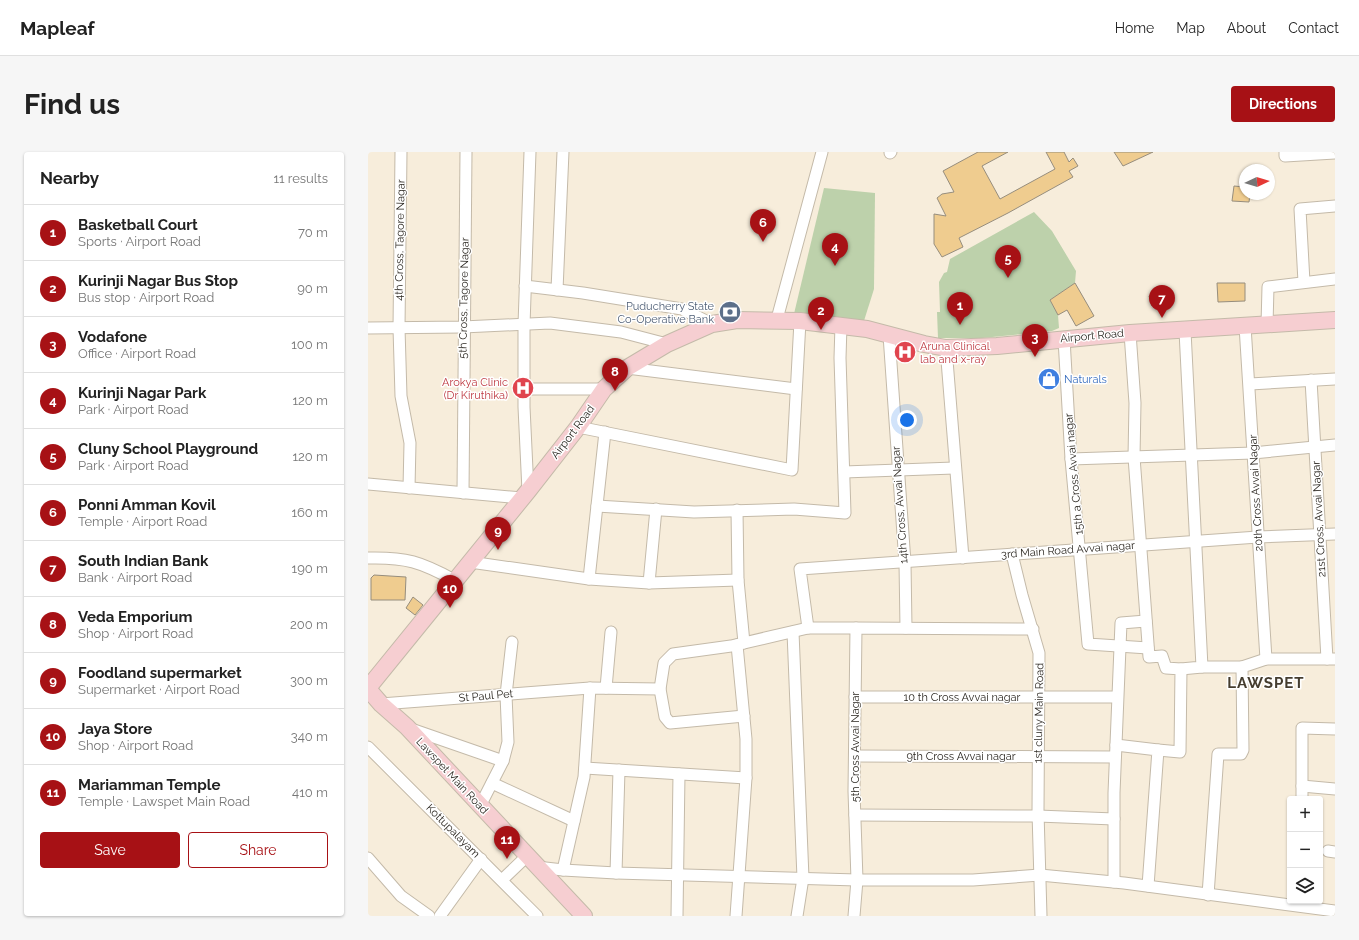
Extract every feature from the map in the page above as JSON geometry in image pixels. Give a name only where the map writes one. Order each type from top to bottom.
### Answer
[{"type":"street","name":"4th Cross, Tagore Nagar","points":[[401,152],[399,328],[401,396],[410,443],[409,488]]},
{"type":"street","name":"5th Cross, Tagore Nagar","points":[[463,493],[463,327],[466,152]]},
{"type":"street","points":[[368,484],[463,493],[525,495],[524,324],[530,152]]},
{"type":"street","points":[[557,290],[563,152]]},
{"type":"street","points":[[778,319],[822,152]]},
{"type":"street","points":[[1285,152],[1285,156],[1335,153]]},
{"type":"street","points":[[1304,282],[1300,209],[1335,206]]},
{"type":"street","points":[[1267,325],[1268,287],[1335,279]]},
{"type":"street","points":[[525,286],[682,309],[712,324]]},
{"type":"street","name":"Airport Road","points":[[368,688],[454,580],[525,495],[578,427],[604,389],[627,368],[667,344],[712,324],[737,320],[778,319],[841,325],[946,348],[997,346],[1130,333],[1185,331],[1335,320]]},
{"type":"street","points":[[578,427],[792,470],[800,321]]},
{"type":"street","points":[[368,328],[463,327],[550,323],[622,332],[667,344]]},
{"type":"street","points":[[597,506],[694,512],[794,509],[845,513],[840,358],[841,325]]},
{"type":"street","name":"20th Cross Avvai Nagar","points":[[1245,326],[1250,384],[1266,660]]},
{"type":"street","points":[[1185,331],[1197,542],[1202,667]]},
{"type":"street","points":[[1130,333],[1135,403],[1134,457],[1149,657],[1162,656],[1166,668],[1181,669],[1202,667],[1242,668],[1266,660],[1331,659]]},
{"type":"street","name":"14th Cross, Avvai Nagar","points":[[888,335],[905,563],[906,628]]},
{"type":"street","name":"15th a Cross Avvai nagar","points":[[1064,339],[1071,459],[1088,644],[1148,648]]},
{"type":"street","points":[[946,348],[954,468],[963,558]]},
{"type":"street","points":[[627,368],[713,377],[796,389]]},
{"type":"street","points":[[1250,384],[1335,379]]},
{"type":"street","name":"21st Cross, Avvai Nagar","points":[[1311,380],[1320,535],[1331,659]]},
{"type":"street","points":[[524,389],[604,389]]},
{"type":"street","points":[[589,580],[605,432]]},
{"type":"street","points":[[1071,459],[1253,453],[1335,445]]},
{"type":"street","points":[[844,472],[954,468]]},
{"type":"street","points":[[649,583],[656,509]]},
{"type":"street","points":[[736,916],[746,778],[738,580],[738,510]]},
{"type":"street","name":"3rd Main Road Avvai nagar","points":[[808,628],[800,569],[905,563],[1012,554],[1080,551],[1258,537],[1335,534]]},
{"type":"street","name":"1st cluny Main Road","points":[[1012,554],[1039,653],[1038,816],[1041,916]]},
{"type":"street","points":[[368,558],[411,561],[426,565],[454,580]]},
{"type":"street","points":[[470,562],[589,580],[649,583],[738,580]]},
{"type":"street","points":[[1114,882],[1115,757],[1121,623],[1146,622]]},
{"type":"street","points":[[744,716],[670,723],[665,717],[660,689],[664,663],[673,654],[741,644],[808,628],[1033,629]]},
{"type":"street","name":"5th Cross Avvai Nagar","points":[[854,916],[856,880],[856,628]]},
{"type":"street","points":[[606,688],[611,632]]},
{"type":"street","points":[[793,632],[803,878],[797,916]]},
{"type":"street","points":[[480,806],[503,761],[508,742],[506,695],[512,642]]},
{"type":"street","points":[[1208,895],[1218,754],[1241,754],[1243,750],[1242,668]]},
{"type":"street","points":[[1116,745],[1180,752],[1181,669]]},
{"type":"street","name":"Lawspet Main Road","points":[[368,688],[381,704],[407,728],[531,862],[584,916]]},
{"type":"street","points":[[563,870],[585,768],[590,688]]},
{"type":"street","name":"St Paul Pet","points":[[381,704],[590,688],[660,689]]},
{"type":"street","name":"10 th Cross Avvai nagar","points":[[855,697],[1117,697]]},
{"type":"street","points":[[407,728],[503,761]]},
{"type":"street","points":[[1302,796],[1302,728],[1335,729]]},
{"type":"street","name":"Kottupalayam","points":[[368,747],[537,916]]},
{"type":"street","points":[[1148,886],[1158,750]]},
{"type":"street","name":"9th Cross Avvai nagar","points":[[855,756],[1115,757]]},
{"type":"street","points":[[585,768],[746,778]]},
{"type":"street","points":[[616,873],[619,770]]},
{"type":"street","points":[[677,916],[679,774]]},
{"type":"street","points":[[492,783],[574,821]]},
{"type":"street","points":[[1302,786],[1335,789]]},
{"type":"street","points":[[855,815],[1038,816],[1114,819]]},
{"type":"street","points":[[368,858],[401,896],[429,916]]},
{"type":"street","points":[[440,916],[481,859]]},
{"type":"street","points":[[502,880],[531,862],[563,870],[616,873],[856,880],[973,880],[1040,875],[1148,886],[1302,908],[1335,911]]},
{"type":"green space","points":[[824,188],[875,193],[874,289],[863,324],[793,318]]},
{"type":"green space","points":[[1034,212],[1052,231],[1076,271],[1075,283],[1050,300],[1058,315],[1059,328],[1052,331],[982,338],[938,338],[937,312],[940,312],[939,282],[944,273],[947,272],[950,259]]},
{"type":"building","points":[[978,152],[1008,152],[982,166],[1000,199],[1055,169],[1046,152],[1064,152],[1069,162],[1073,158],[1078,166],[1069,171],[1073,177],[959,238],[963,247],[942,257],[934,244],[934,214],[946,216],[937,198],[942,194],[954,192],[943,171]]},
{"type":"building","points":[[1114,152],[1153,152],[1123,166]]},
{"type":"building","points":[[1234,186],[1239,186],[1239,200],[1249,200],[1249,202],[1232,201]]},
{"type":"building","points":[[1075,283],[1094,316],[1076,326],[1067,310],[1058,315],[1050,300]]},
{"type":"building","points":[[1217,283],[1245,283],[1245,301],[1218,302]]},
{"type":"building","points":[[1160,293],[1162,301],[1159,302],[1159,304],[1152,306],[1149,296]]},
{"type":"building","points":[[374,575],[406,577],[405,600],[371,600],[371,578]]},
{"type":"building","points":[[413,597],[423,605],[415,615],[406,608]]},
{"type":"place","name":"Ponni Amman Kovil","points":[[763,242]]},
{"type":"place","name":"Kurinji Nagar Park","points":[[835,266]]},
{"type":"place","name":"Cluny School Playground","points":[[1008,278]]},
{"type":"place","name":"Puducherry State Co-Operative Bank","points":[[730,312]]},
{"type":"place","name":"South Indian Bank","points":[[1162,318]]},
{"type":"place","name":"Basketball Court","points":[[960,325]]},
{"type":"place","name":"Kurinji Nagar Bus Stop","points":[[821,330]]},
{"type":"place","name":"Aruna Clinical lab and x-ray","points":[[905,352]]},
{"type":"place","name":"Vodafone","points":[[1035,357]]},
{"type":"place","name":"Naturals","points":[[1049,379]]},
{"type":"place","name":"Arokya Clinic (Dr Kiruthika)","points":[[523,388]]},
{"type":"place","name":"Veda Emporium","points":[[615,391]]},
{"type":"place","name":"Foodland supermarket","points":[[498,550]]},
{"type":"place","name":"Jaya Store","points":[[450,608]]},
{"type":"place","name":"Mariamman Temple","points":[[507,859]]},
{"type":"district","name":"LAWSPET","points":[[1266,683]]}]
